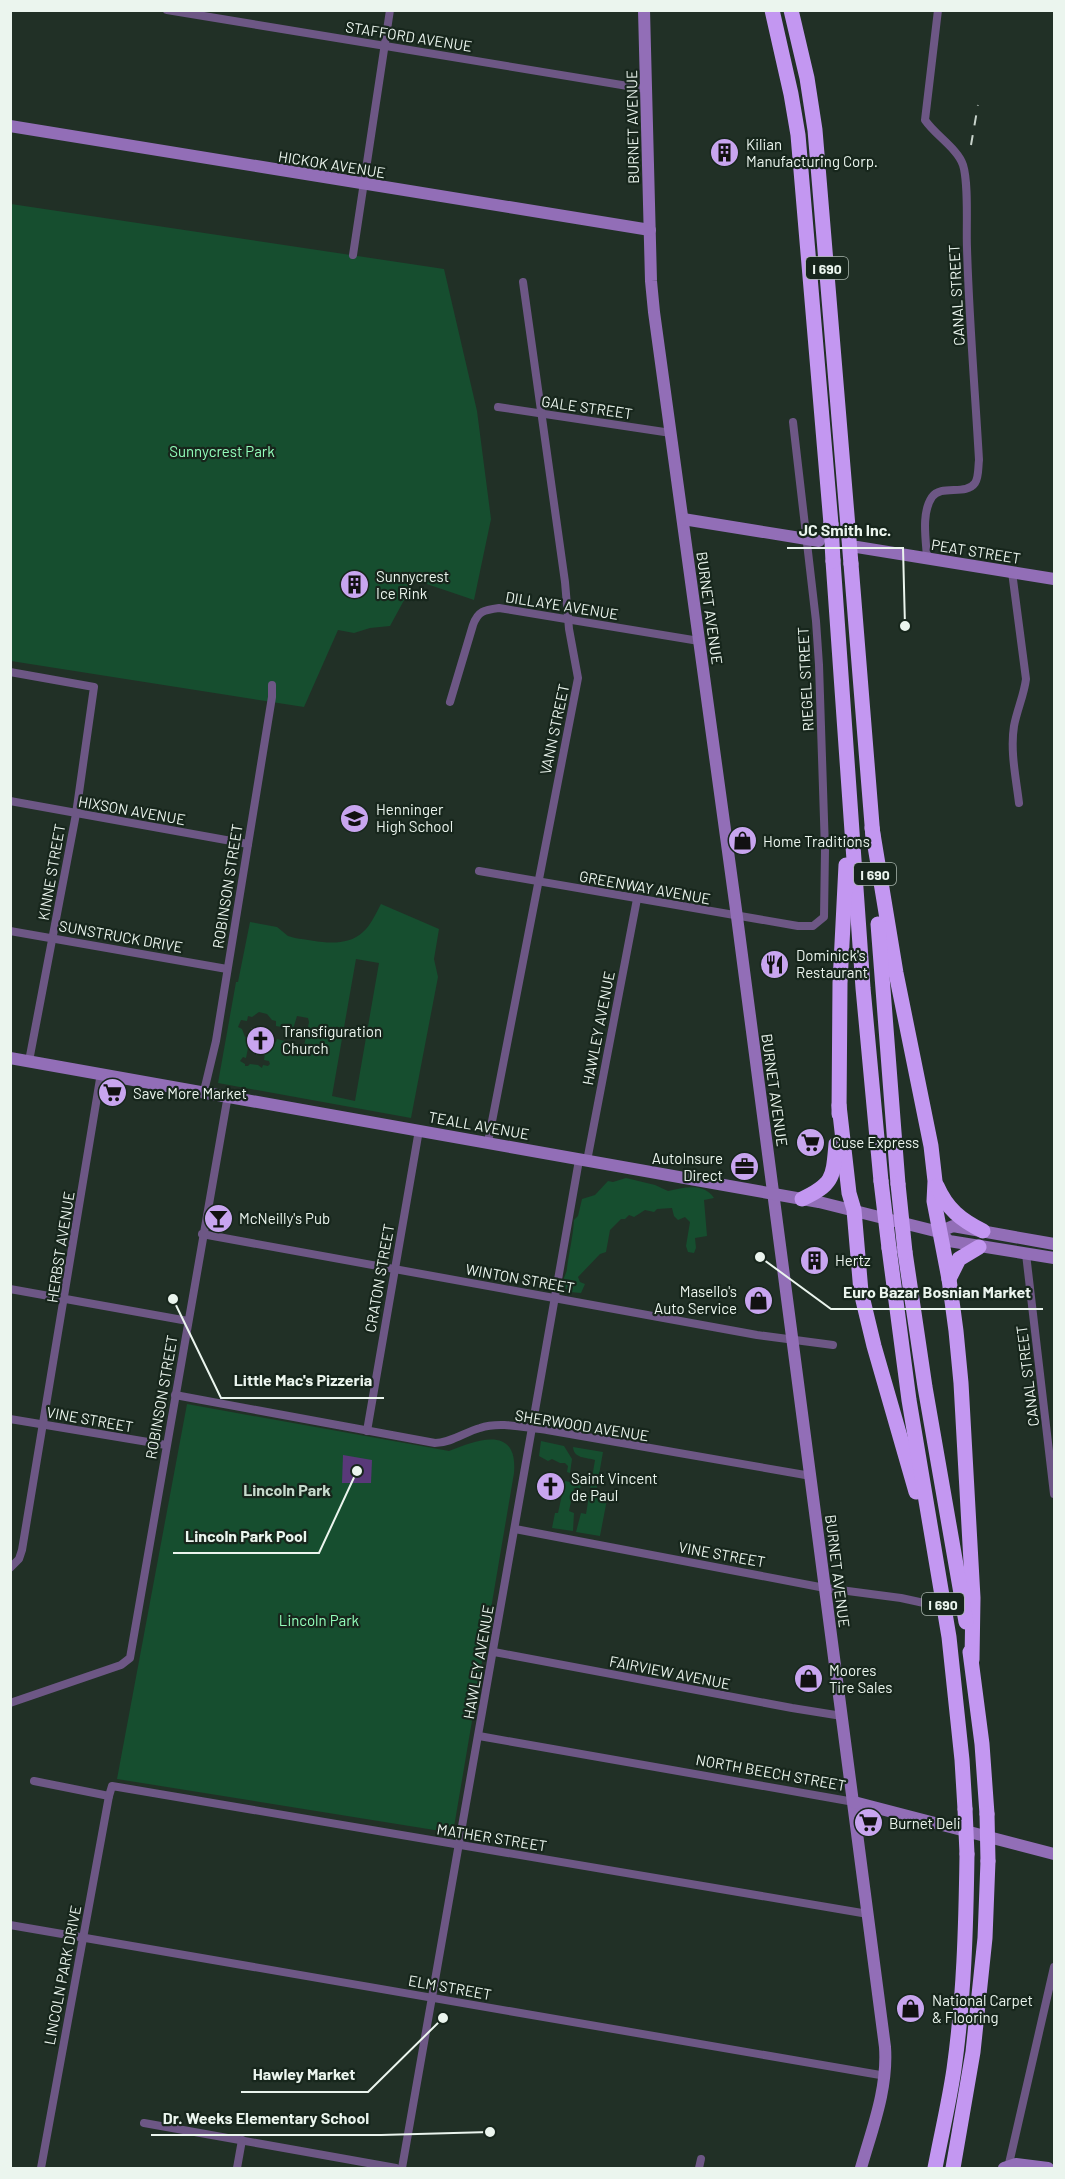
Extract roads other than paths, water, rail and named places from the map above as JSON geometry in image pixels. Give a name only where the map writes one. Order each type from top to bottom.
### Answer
[{"type":"highway","name":"I 690","points":[[772,10],[798,135],[831,524],[849,802],[874,1119],[909,1400],[949,1637],[965,1809],[967,1854],[962,2003],[954,2071],[935,2169]]},
{"type":"highway","name":"I 690","points":[[791,10],[807,78],[815,130],[905,1252],[925,1387],[972,1660],[982,1744],[988,1861],[985,1938],[973,2052],[953,2169]]},
{"type":"highway","points":[[802,1199],[825,1186],[835,1171],[839,1106],[840,983],[849,802]]},
{"type":"highway","points":[[872,828],[889,936],[931,1146],[935,1181],[934,1201],[949,1279],[962,1395],[973,1598],[972,1660]]},
{"type":"highway","points":[[839,1106],[849,1193],[854,1210],[861,1292],[896,1426],[933,1548]]},
{"type":"highway","points":[[935,1181],[951,1211],[983,1231]]},
{"type":"highway","points":[[949,1279],[959,1259],[979,1246]]},
{"type":"street","name":"STAFFORD AVENUE","points":[[168,10],[646,89]]},
{"type":"street","points":[[353,255],[390,10]]},
{"type":"street","name":"BURNET AVENUE","points":[[644,10],[651,281],[774,1194],[885,2047],[886,2076],[861,2169]]},
{"type":"street","name":"CANAL STREET","points":[[927,558],[927,508],[933,496],[939,492],[970,488],[974,485],[978,478],[979,460],[963,165],[925,120],[938,10]]},
{"type":"street","name":"HICKOK AVENUE","points":[[10,126],[650,230]]},
{"type":"street","name":"VANN STREET","points":[[488,1142],[578,678],[568,620],[524,282]]},
{"type":"street","name":"GALE STREET","points":[[498,407],[671,433]]},
{"type":"street","name":"RIEGEL STREET","points":[[793,422],[813,540],[819,665],[825,904],[824,917],[813,926],[807,926]]},
{"type":"street","points":[[682,519],[813,540]]},
{"type":"street","name":"PEAT STREET","points":[[857,547],[1054,579]]},
{"type":"street","points":[[1012,572],[1026,679],[1014,725],[1013,747],[1019,803]]},
{"type":"street","name":"DILLAYE AVENUE","points":[[450,702],[473,625],[480,612],[499,608],[699,641]]},
{"type":"street","name":"KINNE STREET","points":[[10,672],[94,687],[76,814],[29,1061]]},
{"type":"street","name":"ROBINSON STREET","points":[[204,1091],[216,1041],[272,697],[272,685]]},
{"type":"street","name":"HIXSON AVENUE","points":[[10,801],[248,844]]},
{"type":"street","name":"GREENWAY AVENUE","points":[[479,871],[737,917],[807,926]]},
{"type":"street","name":"HAWLEY AVENUE","points":[[402,2169],[555,1298],[637,899]]},
{"type":"street","name":"SUNSTRUCK DRIVE","points":[[10,931],[227,969]]},
{"type":"street","name":"TEALL AVENUE","points":[[10,1058],[802,1199],[939,1232],[949,1240],[1054,1258]]},
{"type":"street","name":"HERBST AVENUE","points":[[10,1568],[19,1559],[22,1550],[101,1074]]},
{"type":"street","name":"ROBINSON STREET","points":[[10,1703],[121,1665],[130,1658],[228,1095]]},
{"type":"street","name":"CRATON STREET","points":[[367,1431],[419,1130]]},
{"type":"street","name":"TEALL AVENUE","points":[[939,1232],[953,1227],[1054,1244]]},
{"type":"street","name":"WINTON STREET","points":[[202,1234],[793,1340],[833,1345]]},
{"type":"street","name":"CANAL STREET","points":[[1026,1254],[1054,1494]]},
{"type":"street","points":[[10,1289],[188,1321]]},
{"type":"street","name":"SHERWOOD AVENUE","points":[[175,1395],[435,1443],[442,1443],[487,1426],[533,1429],[811,1476]]},
{"type":"street","name":"VINE STREET","points":[[10,1419],[166,1445]]},
{"type":"street","name":"VINE STREET","points":[[515,1529],[825,1588],[924,1603]]},
{"type":"street","name":"FAIRVIEW AVENUE","points":[[494,1652],[842,1716]]},
{"type":"street","name":"NORTH BEECH STREET","points":[[479,1736],[854,1802],[1054,1854]]},
{"type":"street","points":[[34,1781],[109,1796]]},
{"type":"street","name":"MATHER STREET","points":[[112,1786],[868,1914]]},
{"type":"street","name":"LINCOLN PARK DRIVE","points":[[41,2169],[112,1786]]},
{"type":"street","name":"ELM STREET","points":[[10,1925],[886,2076]]},
{"type":"street","points":[[1048,2169],[1025,2164],[1007,2168],[1054,1967]]},
{"type":"street","points":[[144,2123],[396,2169]]},
{"type":"street","points":[[237,2169],[242,2140]]},
{"type":"street","points":[[699,2169],[701,2159]]},
{"type":"railway","points":[[971,145],[978,105]]},
{"type":"place","name":"Kilian Manufacturing Corp.","points":[[725,153]]},
{"type":"place","name":"Sunnycrest Ice Rink","points":[[355,585]]},
{"type":"place","name":"JC Smith Inc.","points":[[905,626]]},
{"type":"place","name":"Henninger High School","points":[[355,818]]},
{"type":"place","name":"Home Traditions","points":[[742,841]]},
{"type":"place","name":"Dominick's Restaurant","points":[[775,964]]},
{"type":"place","name":"Transfiguration Church","points":[[261,1040]]},
{"type":"place","name":"Save More Market","points":[[112,1093]]},
{"type":"place","name":"Cuse Express","points":[[811,1142]]},
{"type":"place","name":"AutoInsure Direct","points":[[744,1167]]},
{"type":"place","name":"McNeilly's Pub","points":[[218,1218]]},
{"type":"place","name":"Euro Bazar Bosnian Market","points":[[760,1257]]},
{"type":"place","name":"Hertz","points":[[814,1260]]},
{"type":"place","name":"Little Mac's Pizzeria","points":[[173,1299]]},
{"type":"place","name":"Masello's Auto Service","points":[[758,1300]]},
{"type":"place","name":"Lincoln Park Pool","points":[[357,1471]]},
{"type":"place","name":"Saint Vincent de Paul","points":[[550,1487]]},
{"type":"place","name":"Moores Tire Sales","points":[[808,1679]]},
{"type":"place","name":"Burnet Deli","points":[[868,1823]]},
{"type":"place","name":"National Carpet & Flooring","points":[[911,2009]]},
{"type":"place","name":"Hawley Market","points":[[443,2018]]},
{"type":"place","name":"Dr. Weeks Elementary School","points":[[490,2132]]},
{"type":"district","name":"Lincoln Park","points":[[287,1489]]},
{"type":"park label","name":"Sunnycrest Park","points":[[222,451]]}]
